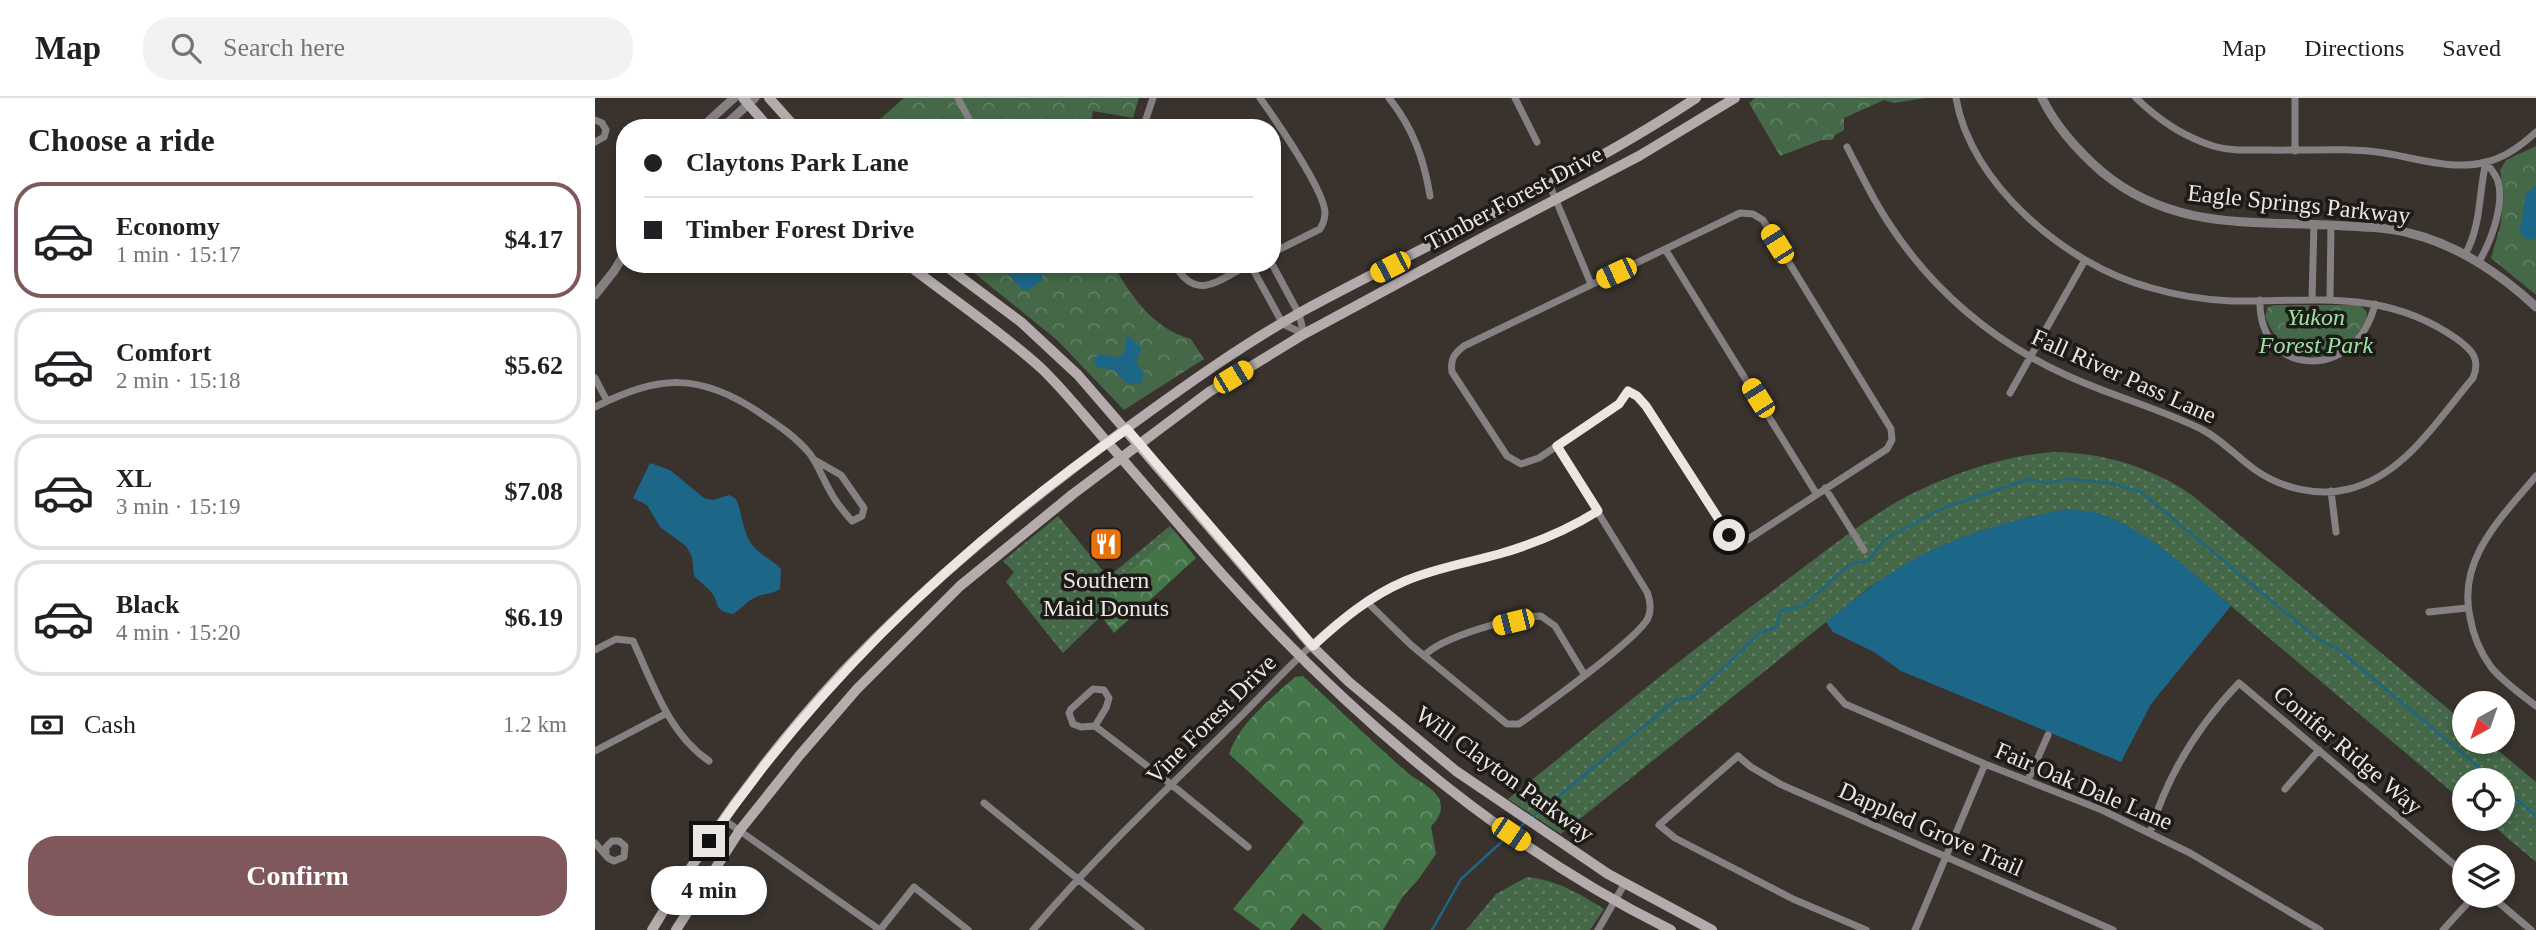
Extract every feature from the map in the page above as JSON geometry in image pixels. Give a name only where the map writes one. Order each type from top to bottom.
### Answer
[{"type":"main road","points":[[769,98],[788,119]]},
{"type":"main road","name":"Timber Forest Drive","points":[[652,930],[723,819],[806,714],[896,618],[1013,516],[1196,378],[1299,314],[1550,186],[1696,98]]},
{"type":"main road","name":"Timber Forest Drive","points":[[676,930],[740,830],[823,728],[911,633],[960,586],[1073,494],[1209,392],[1304,334],[1639,156],[1735,98]]},
{"type":"main road","points":[[749,100],[763,119]]},
{"type":"main road","name":"Will Clayton Parkway","points":[[920,273],[971,310],[1064,392],[1219,571],[1300,657],[1359,714],[1497,825],[1616,900],[1671,930]]},
{"type":"main road","name":"Will Clayton Parkway","points":[[955,273],[1021,322],[1078,374],[1313,646],[1349,682],[1453,768],[1625,883],[1712,930]]},
{"type":"main road","points":[[806,714],[823,728]]},
{"type":"main road","points":[[1441,782],[1453,768]]},
{"type":"street","points":[[711,119],[734,98]]},
{"type":"street","points":[[958,98],[969,119]]},
{"type":"street","points":[[1146,119],[1153,98]]},
{"type":"street","points":[[1260,98],[1275,119]]},
{"type":"street","points":[[1389,98],[1414,135],[1425,168],[1430,197]]},
{"type":"street","points":[[1515,98],[1537,142]]},
{"type":"street","points":[[1956,98],[1959,117],[1967,134],[2006,194],[2045,232],[2085,260],[2146,287],[2185,296],[2230,301],[2260,300],[2312,299],[2330,298],[2375,304],[2366,331],[2353,347],[2323,361],[2309,361],[2291,356],[2271,341],[2260,317],[2260,300]]},
{"type":"street","name":"Eagle Springs Parkway","points":[[2042,98],[2059,126],[2087,159],[2119,186],[2142,199],[2194,218],[2247,223],[2358,225],[2410,233],[2438,243],[2478,263],[2536,307]]},
{"type":"street","points":[[2136,98],[2176,130],[2216,147],[2239,150],[2357,151],[2439,163],[2486,162],[2523,144],[2536,132]]},
{"type":"street","points":[[2295,98],[2295,151]]},
{"type":"street","points":[[731,119],[749,100]]},
{"type":"street","points":[[595,120],[603,123],[606,130],[604,137],[595,142]]},
{"type":"street","points":[[1281,128],[1308,174],[1325,211],[1320,229],[1281,248]]},
{"type":"street","name":"Fall River Pass Lane","points":[[1847,147],[1887,221],[1911,255],[1943,291],[1990,331],[2030,358],[2087,385],[2181,419],[2208,433],[2253,468],[2281,485],[2332,491],[2347,489],[2381,476],[2409,454],[2473,378],[2477,367],[2476,359],[2467,346],[2436,326],[2399,309],[2375,304]]},
{"type":"street","points":[[2465,256],[2473,241],[2479,217],[2481,182],[2486,162]]},
{"type":"street","points":[[2478,263],[2487,249],[2494,228],[2498,201],[2498,179],[2486,162]]},
{"type":"street","points":[[1550,186],[1591,284]]},
{"type":"street","points":[[1740,213],[1753,214],[1763,220],[1891,429],[1892,440],[1888,449],[1744,540],[1736,540],[1725,531],[1637,396],[1628,391],[1619,404],[1557,446],[1528,463],[1516,463],[1507,456],[1452,372],[1454,354],[1464,346],[1665,249],[1740,213]]},
{"type":"street","points":[[2312,299],[2314,224]]},
{"type":"street","points":[[2330,298],[2331,225]]},
{"type":"street","points":[[1665,249],[1817,493]]},
{"type":"street","points":[[2010,393],[2085,260]]},
{"type":"street","points":[[595,295],[616,268]]},
{"type":"street","points":[[1180,273],[1187,282],[1198,287],[1231,273]]},
{"type":"street","points":[[1255,273],[1283,324],[1304,334]]},
{"type":"street","points":[[1277,273],[1299,314],[1304,334]]},
{"type":"street","points":[[595,378],[607,401]]},
{"type":"street","points":[[595,407],[657,383],[675,381],[702,384],[737,399],[797,440],[813,459],[840,507],[852,521],[862,516],[864,508],[841,474],[813,459]]},
{"type":"street","points":[[1367,602],[1424,656],[1502,721],[1514,725],[1636,633],[1648,619],[1650,611],[1650,601],[1643,583],[1557,446]]},
{"type":"street","points":[[2536,476],[2477,552],[2467,591],[2467,608],[2478,645],[2498,674],[2536,706]]},
{"type":"street","points":[[1825,488],[1864,550]]},
{"type":"street","points":[[2332,491],[2336,531]]},
{"type":"street","name":"Vine Forest Drive","points":[[1033,930],[1076,879],[1300,657],[1342,619],[1405,581],[1548,537],[1598,511]]},
{"type":"street","points":[[2429,612],[2467,608]]},
{"type":"street","points":[[1424,656],[1437,644],[1459,635],[1536,616],[1547,619],[1555,626],[1584,674]]},
{"type":"street","points":[[595,650],[615,639],[633,641],[667,713],[685,741],[709,761]]},
{"type":"street","name":"Conifer Ridge Way","points":[[2150,833],[2182,756],[2213,712],[2239,683],[2452,863]]},
{"type":"street","name":"Fair Oak Dale Lane","points":[[1830,687],[1845,704],[1985,765],[2102,810],[2150,833],[2237,880],[2320,930]]},
{"type":"street","points":[[1095,726],[1109,698],[1104,690],[1097,688],[1069,713],[1076,726],[1095,726],[1248,847]]},
{"type":"street","points":[[595,751],[667,713]]},
{"type":"street","points":[[2028,780],[2048,735]]},
{"type":"street","points":[[2285,789],[2319,750]]},
{"type":"street","name":"Dappled Grove Trail","points":[[1866,930],[1793,899],[1675,838],[1659,825],[1738,756],[1782,785],[2113,930]]},
{"type":"street","points":[[1915,930],[1985,765]]},
{"type":"street","points":[[984,803],[1141,930]]},
{"type":"street","points":[[723,819],[880,930],[914,887],[968,930]]},
{"type":"street","points":[[595,843],[606,854]]},
{"type":"street","points":[[1598,930],[1625,883]]},
{"type":"street","points":[[2443,930],[2463,908]]},
{"type":"street","points":[[2505,908],[2531,930]]},
{"type":"green space","points":[[904,98],[1139,98],[1133,118],[1093,111],[1092,119],[880,119]]},
{"type":"green space","points":[[1755,98],[1925,98],[1894,103],[1884,100],[1844,118],[1844,130],[1832,140],[1822,140],[1780,156],[1749,103]]},
{"type":"green space","points":[[2536,146],[2536,295],[2491,258],[2500,227],[2504,195],[2500,170],[2506,160]]},
{"type":"green space","points":[[974,273],[1119,273],[1145,310],[1166,328],[1191,339],[1204,359],[1124,410],[1057,340]]},
{"type":"green space","name":"Yukon Forest Park","points":[[2360,305],[2366,311],[2367,318],[2357,335],[2344,347],[2329,354],[2300,354],[2286,346],[2274,334],[2265,316],[2268,307]]},
{"type":"green space","points":[[2053,452],[2108,458],[2159,476],[2192,495],[2452,712],[2452,754],[2502,754],[2536,782],[2536,862],[2499,831],[2515,831],[2515,768],[2452,768],[2452,792],[2170,555],[2139,534],[2032,516],[1979,532],[1924,554],[1870,587],[1561,834],[1508,799],[1708,639],[1879,513],[1918,491],[1963,472],[2031,454]]},
{"type":"green space","points":[[1058,516],[1108,577],[1170,526],[1177,534],[1125,582],[1100,617],[1063,653],[1006,582],[1014,572],[1003,561]]},
{"type":"green space","points":[[1174,533],[1196,558],[1114,633],[1099,613],[1114,585]]},
{"type":"green space","points":[[1303,676],[1395,761],[1435,793],[1440,801],[1439,815],[1431,826],[1436,854],[1403,896],[1383,930],[1323,930],[1303,913],[1290,930],[1261,930],[1233,909],[1304,822],[1229,754],[1240,732],[1257,712],[1295,677]]},
{"type":"green space","points":[[1527,877],[1567,888],[1604,909],[1590,930],[1466,930],[1496,894]]},
{"type":"water","points":[[2536,185],[2536,237],[2531,240],[2524,238],[2519,230],[2525,195]]},
{"type":"water","points":[[1008,273],[1043,273],[1041,281],[1028,290],[1022,290]]},
{"type":"water","points":[[1128,336],[1141,350],[1136,363],[1144,373],[1140,384],[1127,383],[1114,370],[1096,367],[1094,357],[1102,354],[1116,358],[1125,352],[1125,340]]},
{"type":"water","points":[[650,463],[670,470],[704,498],[713,500],[729,495],[736,499],[750,542],[781,569],[780,589],[755,597],[733,614],[722,611],[711,592],[694,576],[692,557],[686,546],[660,527],[647,505],[633,498]]},
{"type":"water","points":[[2068,509],[2102,514],[2140,533],[2231,606],[2151,704],[2121,762],[1901,671],[1874,652],[1833,632],[1826,622],[1885,577],[1924,554],[1995,527]]},
{"type":"waterway","points":[[1533,817],[1677,699],[1692,698],[1760,633],[1776,627],[1781,611],[1803,606],[1849,565],[1869,560],[1884,540],[1943,508],[2029,479],[2046,483],[2070,479],[2109,483],[2141,492],[2315,637],[2338,649],[2480,768]]},
{"type":"waterway","points":[[2515,798],[2536,816]]},
{"type":"waterway","points":[[1513,832],[1525,823]]},
{"type":"waterway","points":[[1432,930],[1461,879],[1508,836]]},
{"type":"place","name":"Southern Maid Donuts","points":[[1106,544]]},
{"type":"route","points":[[709,841],[723,819],[806,714],[896,618],[1013,516],[1127,429],[1313,646],[1342,619],[1380,593],[1405,581],[1441,568],[1524,546],[1567,529],[1598,511],[1557,446],[1619,404],[1628,391],[1646,406],[1729,535]]}]
